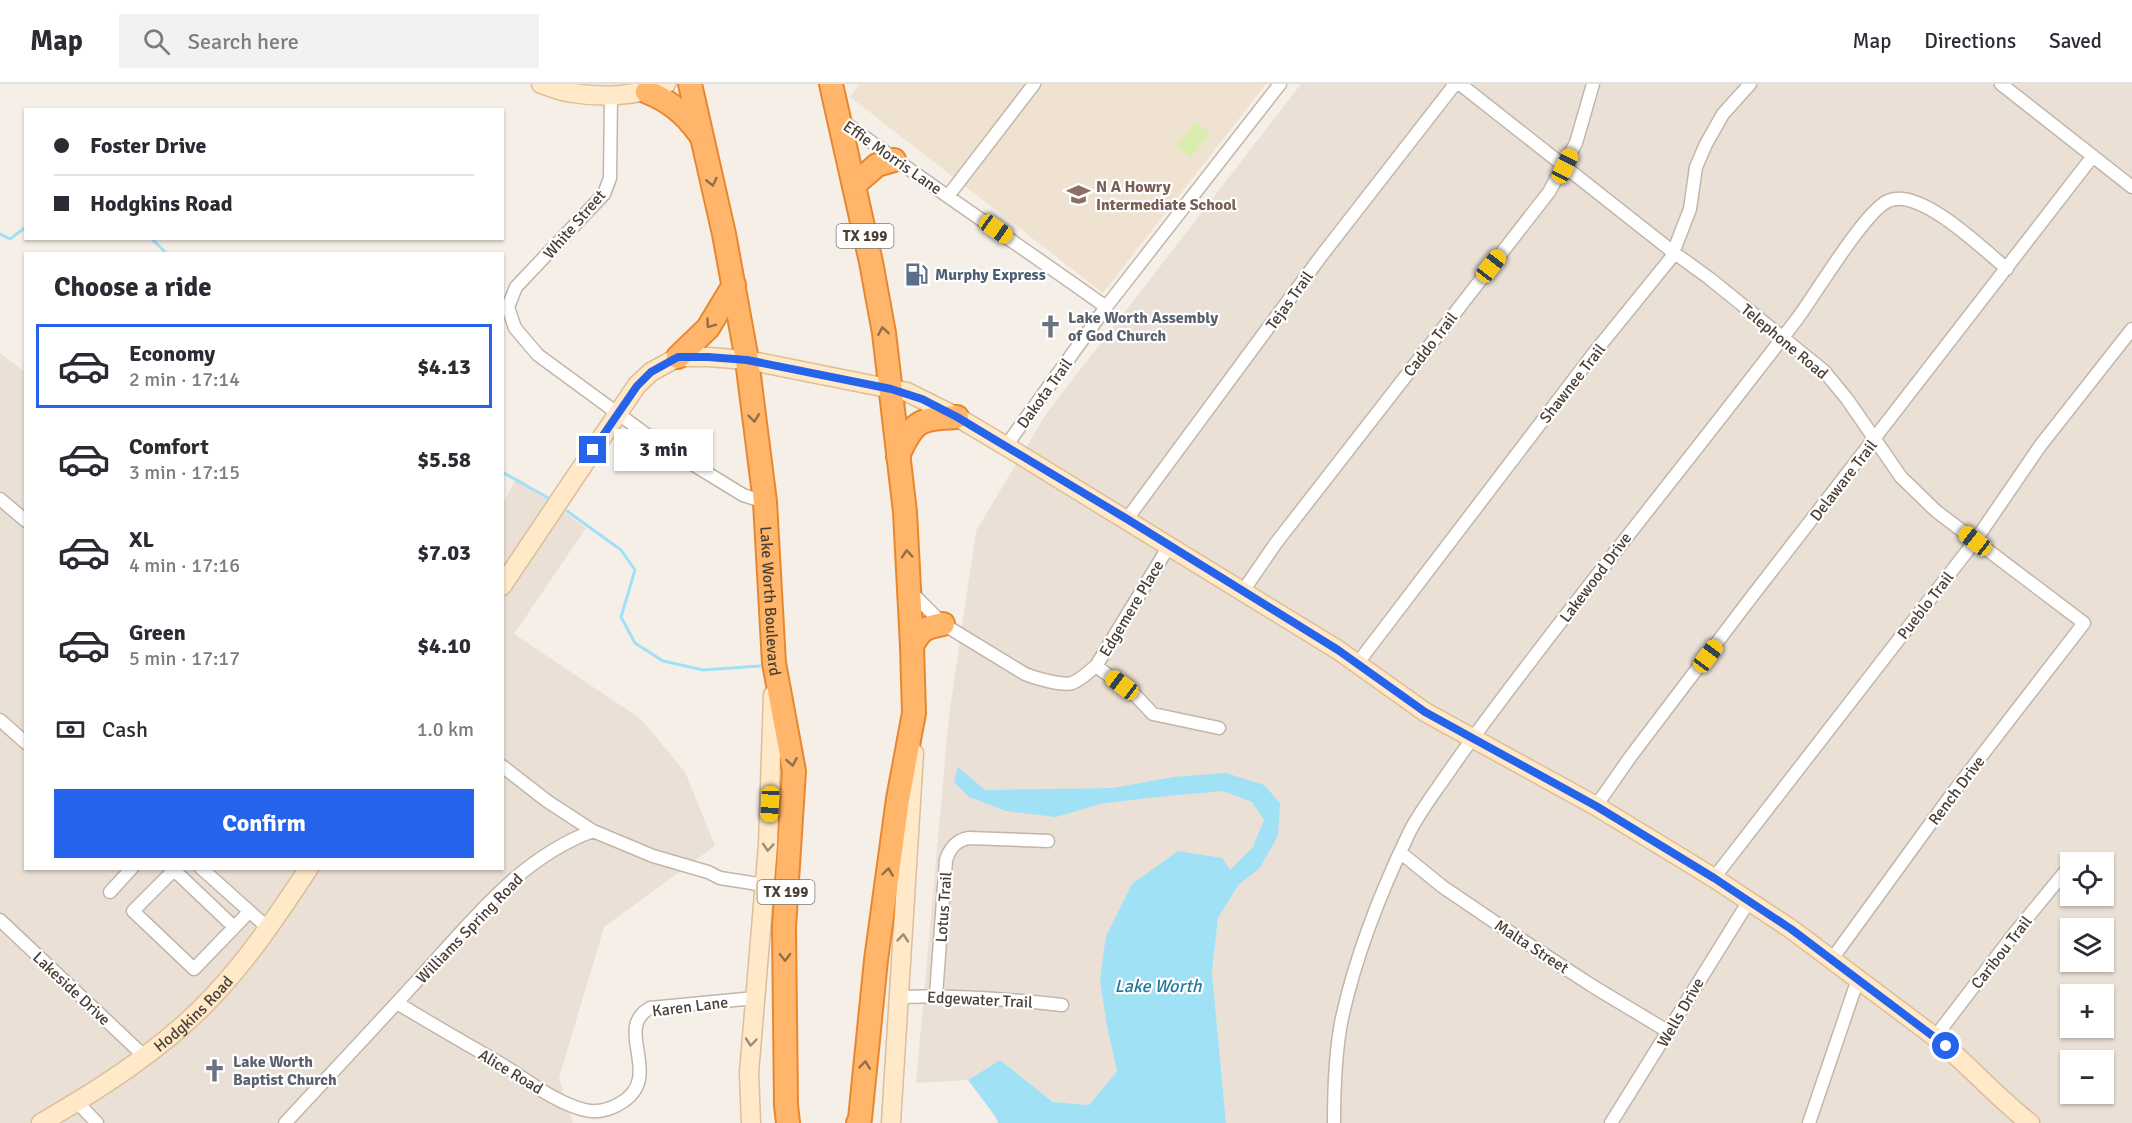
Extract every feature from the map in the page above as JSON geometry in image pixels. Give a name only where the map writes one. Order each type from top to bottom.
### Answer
[{"type":"highway","name":"Lake Worth Boulevard","points":[[690,84],[734,285],[747,360],[765,502],[774,663]]},
{"type":"highway","name":"TX 199","points":[[831,84],[873,272],[891,389],[905,512],[914,713],[898,799],[876,960],[858,1123]]},
{"type":"highway","points":[[657,88],[664,99],[688,118],[702,139]]},
{"type":"highway","points":[[854,185],[877,165],[894,160]]},
{"type":"highway","points":[[678,357],[708,328],[734,285]]},
{"type":"highway","points":[[898,456],[906,438],[921,422],[930,418],[957,417]]},
{"type":"highway","points":[[912,646],[919,633],[926,627],[943,624]]},
{"type":"highway","name":"TX 199","points":[[774,663],[794,771],[784,927],[788,1123]]},
{"type":"street","points":[[541,84],[572,93],[611,95],[657,88]]},
{"type":"street","name":"Effie Morris Lane","points":[[948,196],[1034,84]]},
{"type":"street","name":"Dakota Trail","points":[[1006,446],[1106,307],[1280,84]]},
{"type":"street","name":"Tejas Trail","points":[[1127,519],[1322,255],[1455,84]]},
{"type":"street","name":"Telephone Road","points":[[1460,84],[1709,278],[1824,371],[1876,438],[1901,477],[1916,493],[1975,541],[2084,623]]},
{"type":"street","name":"Caddo Trail","points":[[1243,591],[1276,543],[1549,192],[1565,166],[1582,127],[1593,84]]},
{"type":"street","name":"Shawnee Trail","points":[[1357,664],[1594,353],[1671,258],[1690,209],[1696,167],[1706,144],[1723,114],[1750,84]]},
{"type":"street","points":[[2001,84],[2132,187]]},
{"type":"street","name":"White Street","points":[[611,95],[610,178],[604,194],[516,287],[508,307],[515,328],[538,355],[616,414]]},
{"type":"street","name":"Effie Morris Lane","points":[[838,118],[894,160],[1106,307]]},
{"type":"street","name":"Delaware Trail","points":[[1596,806],[1630,756],[2093,156]]},
{"type":"street","name":"Lakewood Drive","points":[[1334,1123],[1334,1091],[1342,1018],[1369,923],[1421,811],[1472,738],[1782,338],[1854,237],[1878,208],[1887,201],[1900,197],[1910,199],[1935,211],[2007,268]]},
{"type":"street","name":"Pueblo Trail","points":[[1714,878],[1975,541],[2040,446],[2132,329]]},
{"type":"street","points":[[504,583],[637,386],[651,372],[678,357],[747,360],[891,389],[915,396],[957,417],[1127,519],[1357,664],[1425,712],[1596,806],[1714,878],[1791,929],[1935,1037],[1956,1054],[2009,1108],[2030,1123]]},
{"type":"street","points":[[616,414],[657,443],[743,495],[765,502]]},
{"type":"street","points":[[0,499],[24,518]]},
{"type":"street","name":"Edgemere Place","points":[[910,591],[943,624],[1035,678],[1070,684],[1096,666],[1169,546]]},
{"type":"street","name":"Rench Drive","points":[[1832,959],[1952,795],[2084,623]]},
{"type":"street","name":"Lake Worth Boulevard","points":[[751,1123],[749,1072],[765,885],[772,763],[774,663]]},
{"type":"street","points":[[1096,666],[1135,695],[1153,714],[1219,728]]},
{"type":"street","name":"TX 199","points":[[891,1123],[912,810],[914,713]]},
{"type":"street","points":[[0,720],[24,741]]},
{"type":"street","points":[[504,768],[547,801],[593,831],[653,856],[708,872],[720,878],[765,885]]},
{"type":"street","name":"Williams Spring Road","points":[[286,1123],[518,874],[560,845],[593,831]]},
{"type":"street","name":"Lotus Trail","points":[[936,995],[948,852],[961,839],[969,838],[1048,841]]},
{"type":"street","name":"Malta Street","points":[[1401,853],[1443,887],[1499,926],[1669,1032]]},
{"type":"street","points":[[110,892],[130,870]]},
{"type":"street","points":[[234,927],[174,870],[133,911],[194,969],[249,912]]},
{"type":"street","points":[[203,870],[268,928]]},
{"type":"street","name":"Hodgkins Road","points":[[41,1123],[77,1102],[144,1056],[212,998],[268,928],[308,870]]},
{"type":"street","name":"Caribou Trail","points":[[1935,1037],[2060,878]]},
{"type":"street","name":"Wells Drive","points":[[1611,1123],[1749,901]]},
{"type":"street","name":"Lakeside Drive","points":[[0,920],[144,1056]]},
{"type":"street","points":[[1809,1123],[1858,979]]},
{"type":"street","name":"Edgewater Trail","points":[[898,997],[936,995],[1062,1005]]},
{"type":"street","name":"Karen Lane","points":[[629,1097],[639,1081],[640,1054],[634,1032],[639,1016],[643,1012],[650,1008],[755,998]]},
{"type":"street","name":"Alice Road","points":[[397,1003],[542,1090],[577,1108],[588,1111],[597,1110],[624,1102],[629,1097]]},
{"type":"street","points":[[77,1102],[97,1123]]},
{"type":"shaded area","name":"N A Howry Intermediate School","points":[[859,84],[1266,84],[1103,293],[850,97]]},
{"type":"shaded area","points":[[1301,84],[2132,84],[2132,1123],[1226,1123],[1212,972],[1218,918],[1239,884],[1107,1027],[1117,1071],[1089,1105],[1053,1102],[1000,1060],[968,1080],[916,1083],[949,716],[976,531],[1046,414]]},
{"type":"shaded area","points":[[0,353],[24,371],[24,870],[504,870],[504,501],[517,477],[586,528],[514,634],[641,719],[685,772],[715,846],[604,927],[559,1078],[573,1123],[0,1123]]},
{"type":"green space","points":[[1195,122],[1210,133],[1191,158],[1176,147]]},
{"type":"water","name":"Lake Worth","points":[[958,767],[985,790],[1113,788],[1173,777],[1226,773],[1264,785],[1280,803],[1278,836],[1259,869],[1239,884],[1218,918],[1212,972],[1226,1123],[998,1123],[968,1080],[1000,1060],[1053,1102],[1089,1105],[1117,1071],[1100,980],[1106,936],[1132,884],[1178,851],[1222,858],[1230,870],[1253,847],[1264,820],[1252,802],[1223,791],[1100,804],[1056,817],[1006,811],[969,797],[954,782]]},
{"type":"waterway","points":[[0,234],[10,239],[24,228]]},
{"type":"waterway","points":[[153,240],[165,252]]},
{"type":"waterway","points":[[504,473],[552,500]]},
{"type":"waterway","points":[[567,511],[621,550],[635,570],[621,617],[635,643],[663,661],[703,670],[760,666]]},
{"type":"place","name":"N A Howry Intermediate School","points":[[1078,195]]},
{"type":"place","name":"Murphy Express","points":[[917,274]]},
{"type":"place","name":"Lake Worth Assembly of God Church","points":[[1050,326]]},
{"type":"place","name":"Lake Worth Baptist Church","points":[[215,1070]]},
{"type":"route","points":[[593,450],[637,386],[651,372],[678,357],[747,360],[891,389],[922,399],[957,417],[1127,519],[1338,650],[1425,712],[1596,806],[1714,878],[1791,929],[1946,1046]]}]
